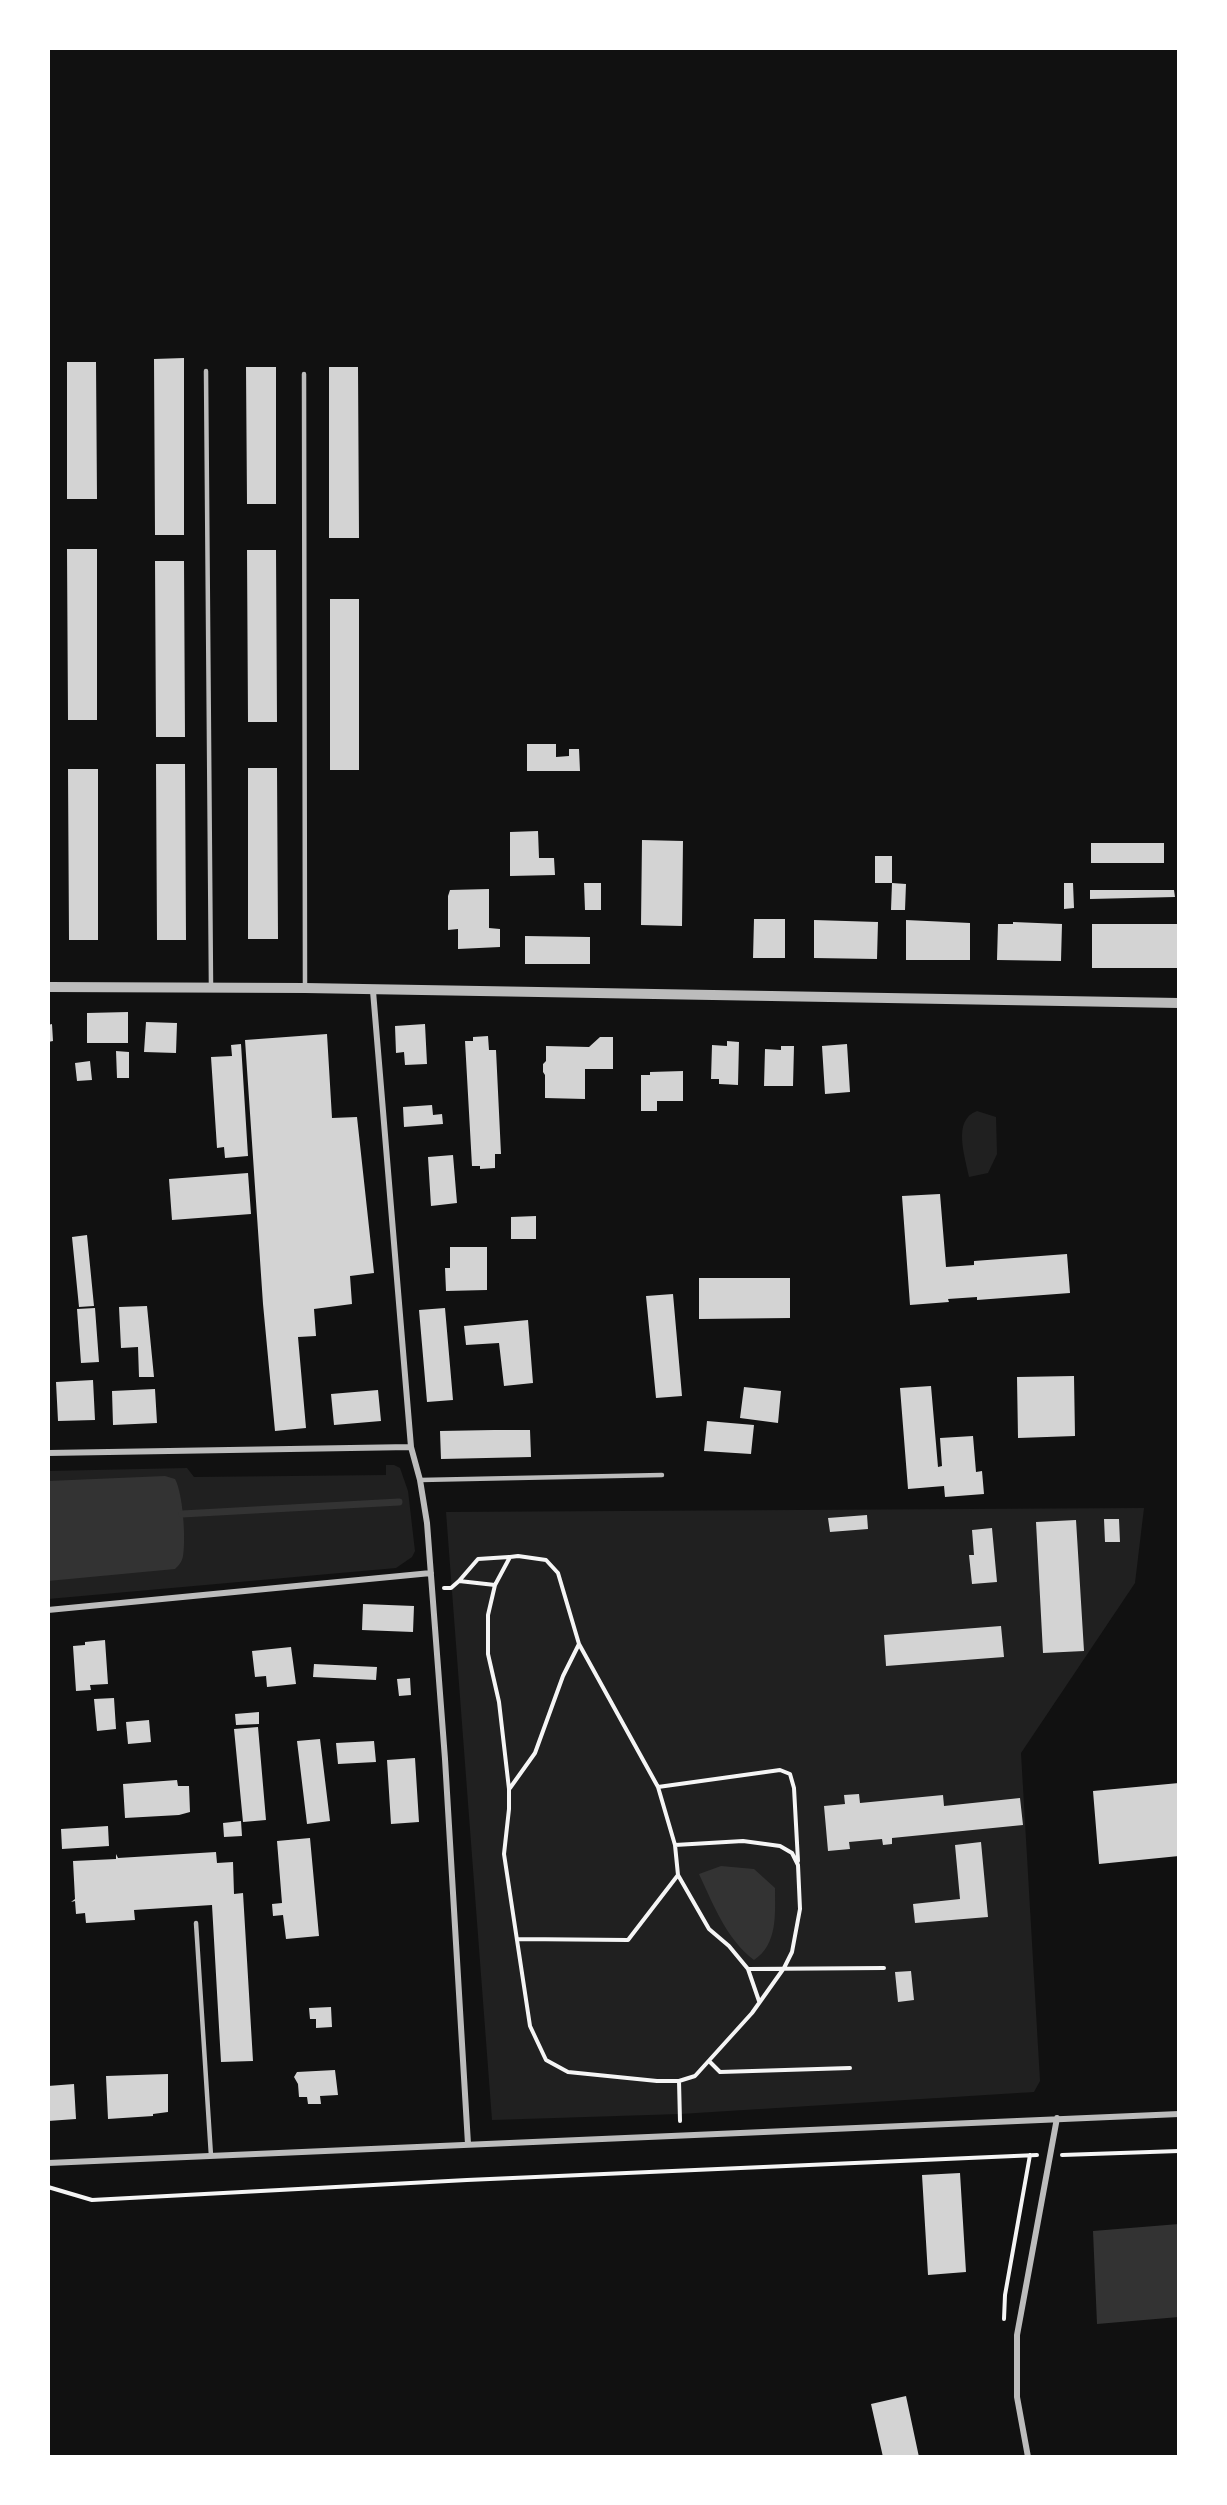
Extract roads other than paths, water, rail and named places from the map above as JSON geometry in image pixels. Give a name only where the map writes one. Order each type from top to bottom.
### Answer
[{"type":"street","points":[[48,987],[305,988],[373,991],[1179,1003]]},
{"type":"street","points":[[373,991],[411,1447],[420,1480],[427,1523],[445,1760],[468,2144]]},
{"type":"street","points":[[48,1453],[411,1447]]},
{"type":"street","points":[[48,1610],[431,1573]]},
{"type":"street","points":[[48,2163],[1179,2114]]},
{"type":"street","points":[[1028,2457],[1017,2397],[1017,2335],[1057,2118]]},
{"type":"lane","points":[[206,371],[210,988]]},
{"type":"lane","points":[[304,374],[305,988]]},
{"type":"lane","points":[[420,1480],[662,1475]]},
{"type":"lane","points":[[196,1923],[211,2156]]},
{"type":"waterway","points":[[182,1514],[399,1502]]}]
